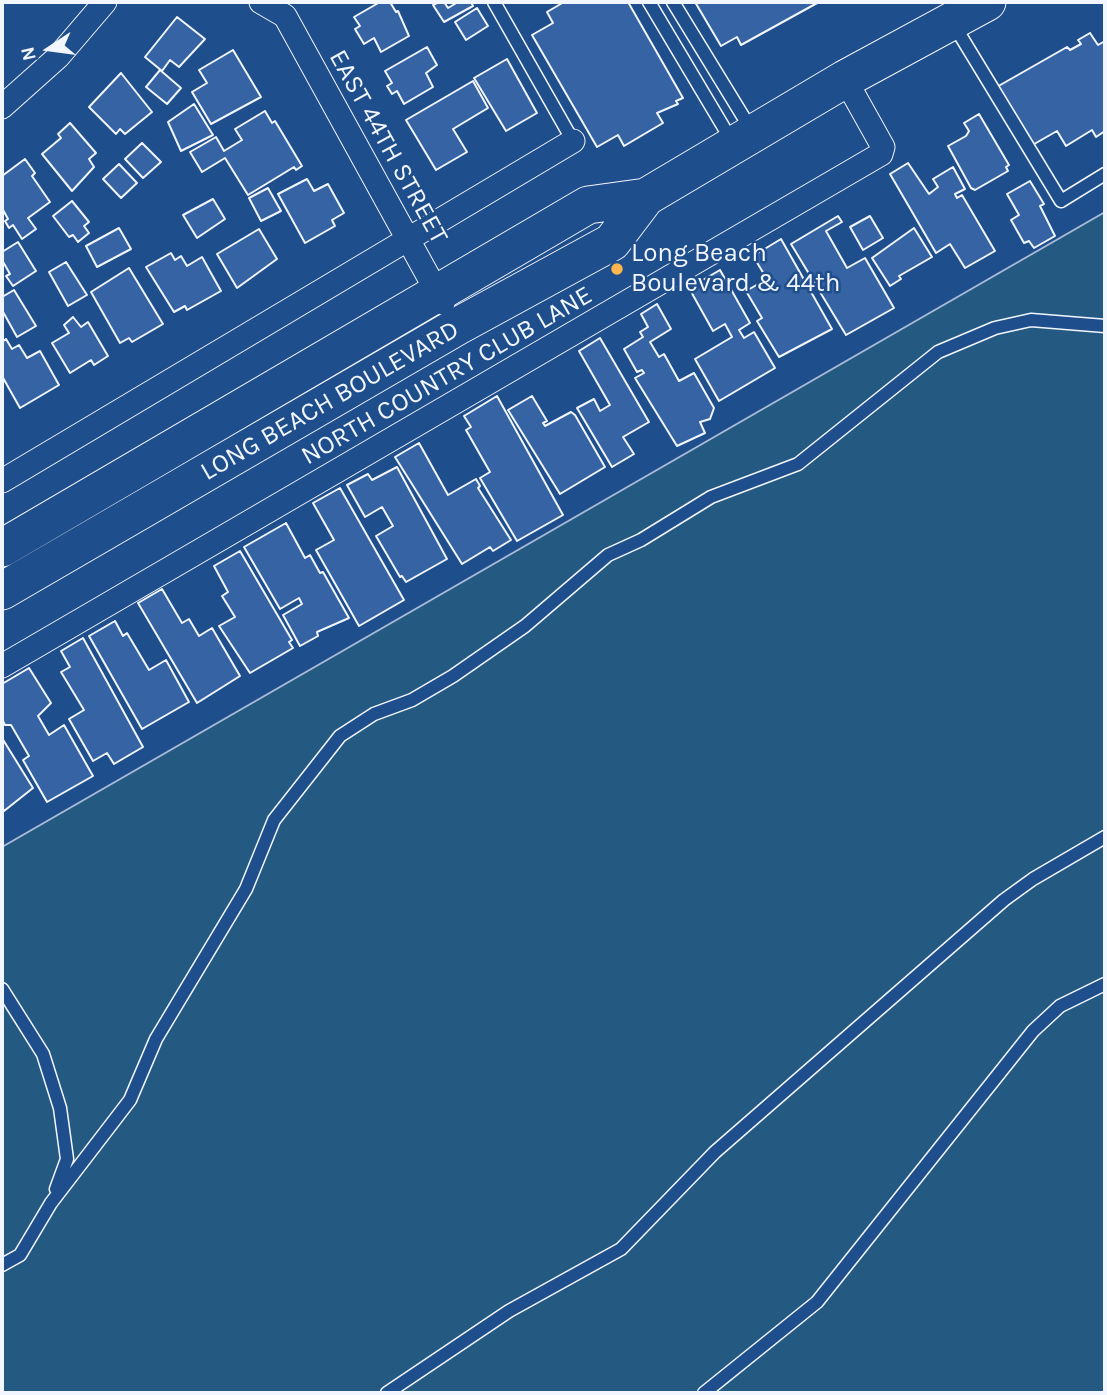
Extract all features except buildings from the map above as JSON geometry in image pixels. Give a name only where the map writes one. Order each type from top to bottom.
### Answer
[{"type":"main road","name":"LONG BEACH BOULEVARD","points":[[2,548],[588,205],[646,197],[845,79],[987,2]]},
{"type":"main road","name":"LONG BEACH BOULEVARD","points":[[2,591],[458,326],[612,242],[646,197]]},
{"type":"street","points":[[2,107],[58,57],[105,2]]},
{"type":"street","name":"EAST 44TH STREET","points":[[261,2],[285,16],[437,294],[458,326]]},
{"type":"street","name":"NORTH COUNTRY CLUB LANE","points":[[2,666],[881,154],[883,148],[845,79]]},
{"type":"street","points":[[2,481],[573,141]]},
{"type":"lane","points":[[494,2],[573,141]]},
{"type":"lane","points":[[649,2],[744,140]]},
{"type":"lane","points":[[673,2],[744,140]]},
{"type":"lane","points":[[952,22],[1060,201],[1105,174]]},
{"type":"lane","points":[[2,1265],[20,1255],[51,1203],[130,1100],[156,1039],[246,889],[274,820],[340,736],[374,714],[412,700],[453,676],[524,626],[608,555],[642,540],[711,497],[798,464],[938,352],[995,328],[1031,320],[1105,326]]},
{"type":"lane","points":[[387,1393],[509,1311],[621,1249],[715,1152],[1004,900],[1033,878],[1105,838]]},
{"type":"lane","points":[[704,1393],[817,1303],[1033,1031],[1060,1006],[1105,984]]},
{"type":"lane","points":[[2,989],[43,1054],[60,1108],[67,1159],[51,1203]]},
{"type":"shaded area","points":[[1105,212],[1105,1393],[2,1393],[2,847]]},
{"type":"place","name":"Long Beach Boulevard & 44th","points":[[617,269]]}]
